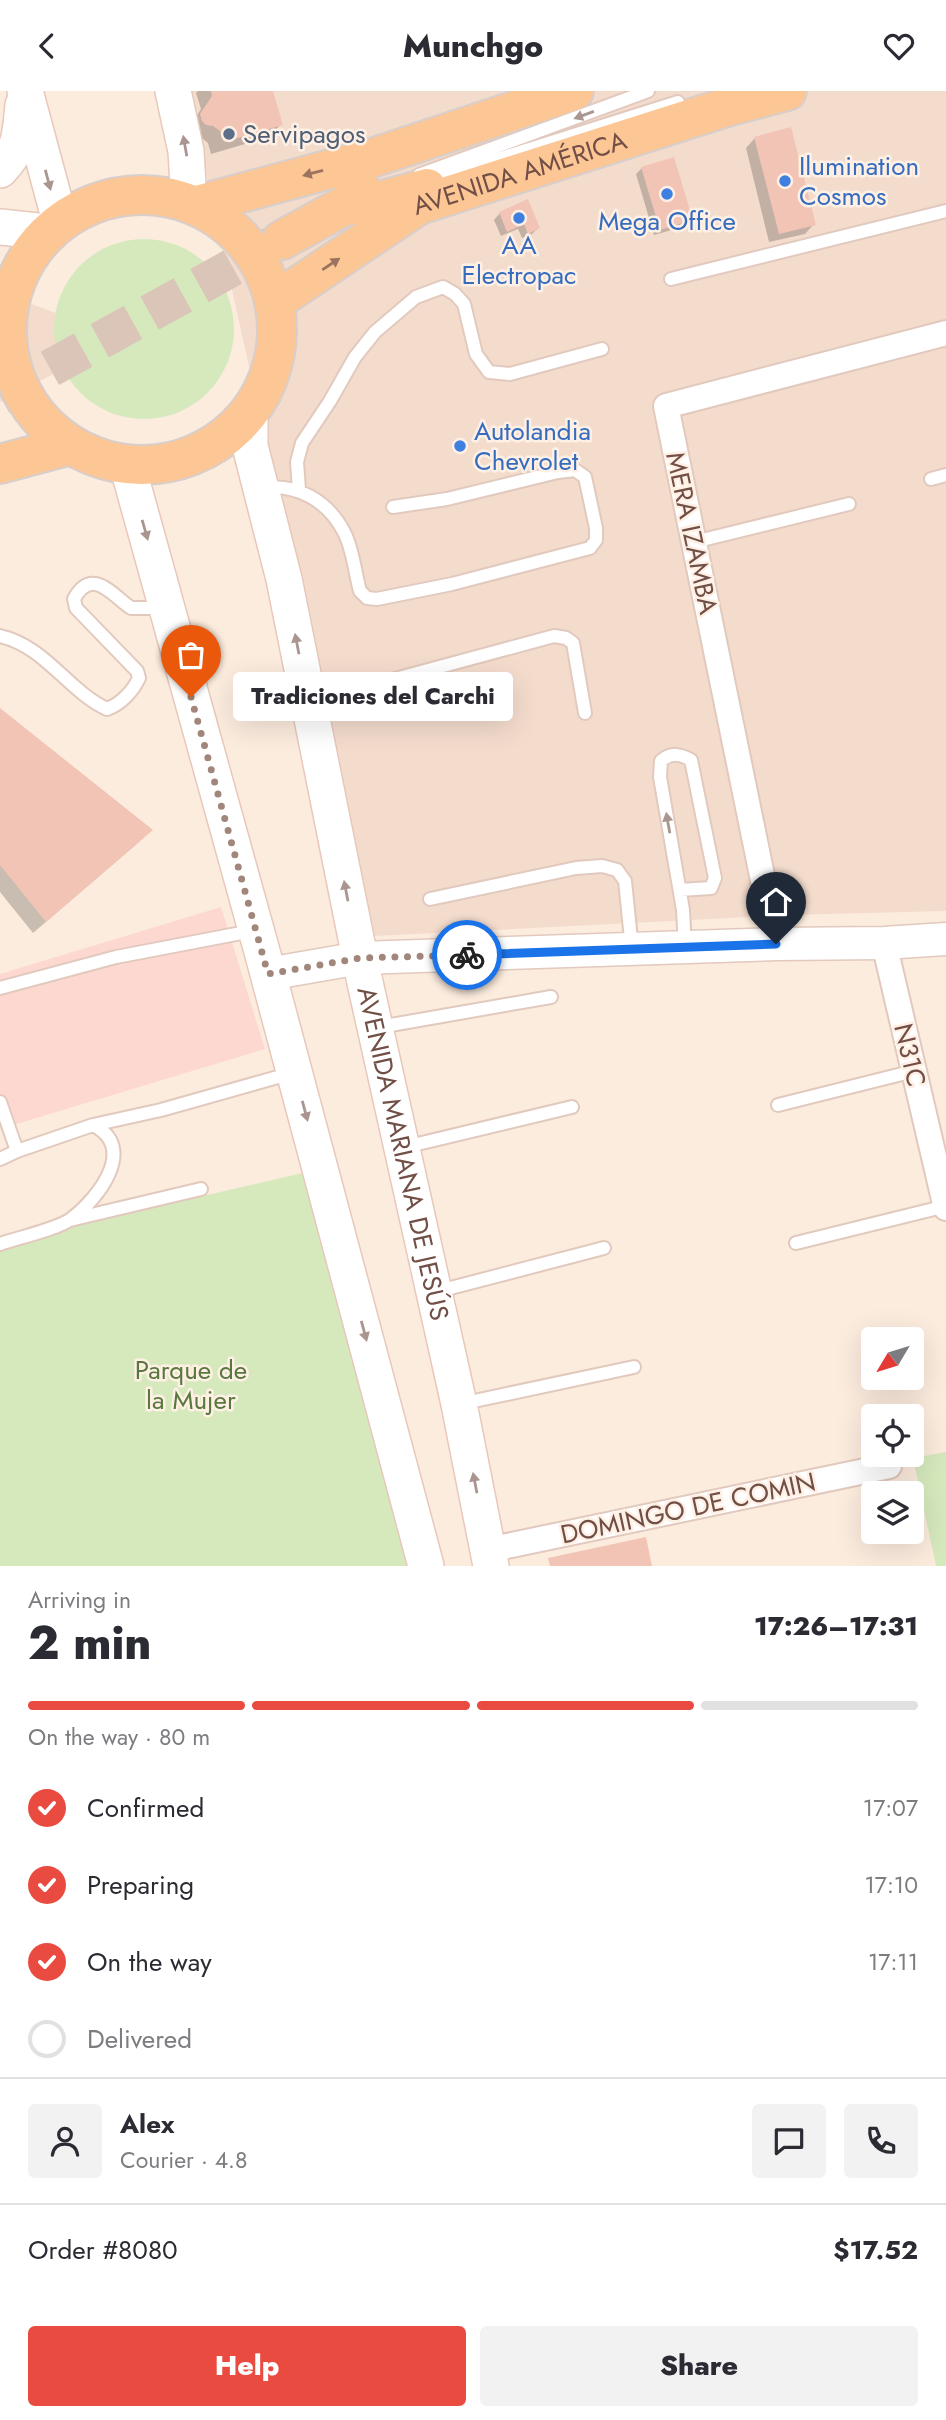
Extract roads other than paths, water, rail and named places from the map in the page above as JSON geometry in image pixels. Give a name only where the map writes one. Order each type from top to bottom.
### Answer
[{"type":"main road","points":[[0,170],[14,155],[19,139],[24,91]]},
{"type":"main road","points":[[24,91],[53,227]]},
{"type":"main road","points":[[173,91],[186,151],[193,204]]},
{"type":"main road","points":[[193,204],[375,157],[574,91]]},
{"type":"main road","points":[[282,240],[344,206],[358,190],[595,91]]},
{"type":"main road","name":"AVENIDA AMÉRICA","points":[[274,302],[419,205],[730,106],[787,91]]},
{"type":"main road","points":[[344,206],[368,204],[730,106]]},
{"type":"main road","points":[[130,194],[160,195],[193,204],[232,229],[259,262],[274,302],[277,340],[268,378],[250,412],[224,438],[195,455],[162,464],[127,464],[93,456],[72,445],[38,415],[15,376],[3,323],[20,269],[53,227],[73,212],[101,200],[130,194]]},
{"type":"main road","points":[[0,227],[53,227]]},
{"type":"main road","name":"AVENIDA MARIANA DE JESÚS","points":[[250,412],[250,446],[284,579],[360,958],[435,1292],[489,1558]]},
{"type":"main road","points":[[0,464],[72,445]]},
{"type":"main road","points":[[127,464],[295,1072],[426,1566]]},
{"type":"street","name":"MERA IZAMBA","points":[[776,944],[666,406],[946,333]]},
{"type":"street","points":[[268,974],[360,958],[946,939]]},
{"type":"street","name":"N31C","points":[[884,943],[946,1207]]},
{"type":"street","name":"DOMINGO DE COMIN","points":[[489,1558],[885,1467]]},
{"type":"lane","points":[[344,206],[356,198],[648,91]]},
{"type":"lane","points":[[344,206],[689,99]]},
{"type":"lane","points":[[671,279],[946,211]]},
{"type":"lane","points":[[299,490],[297,462],[308,433],[355,357],[375,332],[416,297],[443,287],[455,294],[464,304],[476,354],[489,372],[510,374],[602,349]]},
{"type":"lane","points":[[260,488],[278,486],[299,490],[325,507],[344,533],[360,591],[367,598],[377,599],[452,584],[547,560],[590,548],[596,540],[585,477],[575,470],[447,499],[393,507]]},
{"type":"lane","points":[[932,479],[946,475]]},
{"type":"lane","points":[[694,542],[849,503]]},
{"type":"lane","points":[[0,636],[20,643],[107,709],[116,706],[135,687],[139,678],[137,671],[76,608],[74,599],[78,591],[91,584],[98,584],[110,590],[131,608],[167,608]]},
{"type":"lane","points":[[310,706],[336,695],[554,636],[573,643],[584,713]]},
{"type":"lane","points":[[680,890],[711,888],[715,878],[691,760],[680,754],[667,755],[661,761],[660,777],[680,890],[685,947]]},
{"type":"lane","points":[[430,899],[576,868],[602,866],[617,870],[625,881],[632,949]]},
{"type":"lane","points":[[0,988],[116,957],[256,930]]},
{"type":"lane","points":[[375,1028],[551,997]]},
{"type":"lane","points":[[778,1105],[914,1071]]},
{"type":"lane","points":[[0,1159],[93,1125],[162,1110],[295,1072]]},
{"type":"lane","points":[[0,1102],[17,1151]]},
{"type":"lane","points":[[401,1147],[572,1107]]},
{"type":"lane","points":[[70,1220],[104,1181],[115,1160],[109,1135],[93,1125]]},
{"type":"lane","points":[[0,1244],[70,1220],[201,1189]]},
{"type":"lane","points":[[796,1243],[946,1207]]},
{"type":"lane","points":[[435,1292],[604,1248]]},
{"type":"lane","points":[[459,1405],[634,1367]]},
{"type":"tunnel","points":[[0,396],[282,240]]},
{"type":"place","name":"Servipagos","points":[[229,134]]},
{"type":"place","name":"Ilumination Cosmos","points":[[785,181]]},
{"type":"place","name":"Mega Office","points":[[667,194]]},
{"type":"place","name":"AA Electropac","points":[[519,218]]},
{"type":"place","name":"Autolandia Chevrolet","points":[[460,446]]},
{"type":"place","name":"Tradiciones del Carchi","points":[[191,697]]},
{"type":"park label","name":"Parque de la Mujer","points":[[191,1384]]}]
